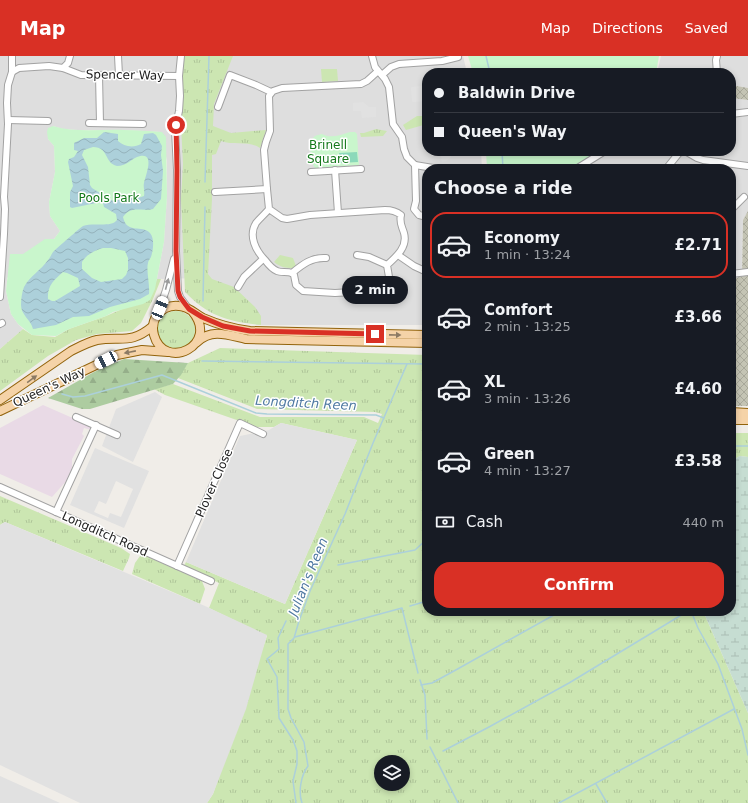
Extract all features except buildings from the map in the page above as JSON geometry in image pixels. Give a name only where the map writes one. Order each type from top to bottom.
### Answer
[{"type":"main road","points":[[168,352],[158,344],[155,339],[153,326],[156,316],[166,308],[173,306],[180,306],[191,310],[202,317],[223,326],[250,331],[422,335]]},
{"type":"main road","points":[[191,310],[197,316],[200,329],[197,342],[193,347]]},
{"type":"main road","name":"Queen's Way","points":[[0,400],[83,345],[96,340],[132,338],[139,336],[153,326]]},
{"type":"main road","name":"Queen's Way","points":[[0,411],[117,355],[142,350],[181,353],[187,351],[203,337],[210,334],[220,334],[246,339],[422,343]]},
{"type":"main road","points":[[736,412],[748,413]]},
{"type":"main road","points":[[736,420],[748,420]]},
{"type":"street","points":[[0,297],[5,209],[4,197],[8,120],[7,103],[8,85],[12,72],[12,56]]},
{"type":"street","points":[[63,68],[68,63],[70,56]]},
{"type":"street","points":[[118,56],[119,75]]},
{"type":"street","points":[[181,56],[179,76],[179,111],[175,130],[177,170],[176,251],[178,291],[180,297],[191,310]]},
{"type":"street","points":[[372,56],[389,87],[391,116],[394,126],[402,137],[406,154],[415,165],[416,201],[414,209]]},
{"type":"street","points":[[717,56],[717,68]]},
{"type":"street","points":[[218,107],[230,75],[271,92],[282,88],[361,84],[399,64],[442,61],[458,57]]},
{"type":"street","name":"Spencer Way","points":[[12,72],[19,68],[49,66],[63,68],[81,75],[179,76]]},
{"type":"street","points":[[99,75],[100,123]]},
{"type":"street","points":[[269,210],[264,150],[270,131],[269,99],[271,92]]},
{"type":"street","points":[[736,113],[748,112]]},
{"type":"street","points":[[8,120],[48,121]]},
{"type":"street","points":[[89,123],[143,124]]},
{"type":"street","points":[[584,164],[597,156]]},
{"type":"street","points":[[670,164],[677,156]]},
{"type":"street","points":[[694,156],[703,160],[733,164]]},
{"type":"street","points":[[736,164],[748,166]]},
{"type":"street","points":[[415,165],[422,166]]},
{"type":"street","points":[[311,172],[361,169]]},
{"type":"street","points":[[335,170],[338,213]]},
{"type":"street","points":[[215,192],[267,190]]},
{"type":"street","points":[[736,205],[744,197]]},
{"type":"street","points":[[401,215],[414,209]]},
{"type":"street","points":[[414,209],[422,215]]},
{"type":"street","points":[[269,210],[282,218],[287,219],[310,215],[390,210],[401,215]]},
{"type":"street","points":[[269,210],[256,223],[253,232],[256,249],[263,259],[278,271],[292,273],[309,261],[326,258]]},
{"type":"street","points":[[292,273],[294,275],[296,285],[303,291],[335,293],[352,292],[372,295],[382,290],[387,286],[389,277],[388,265],[401,251],[405,240],[400,224],[401,215]]},
{"type":"street","points":[[156,316],[166,290],[176,251]]},
{"type":"street","points":[[357,255],[369,257],[388,265]]},
{"type":"street","points":[[398,255],[422,270]]},
{"type":"street","points":[[238,287],[244,277],[263,259]]},
{"type":"street","points":[[736,273],[748,272]]},
{"type":"street","points":[[76,417],[117,435]]},
{"type":"street","name":"Plover Close","points":[[177,566],[240,423],[263,434]]},
{"type":"street","points":[[56,512],[96,426]]},
{"type":"street","name":"Longditch Road","points":[[0,487],[211,581]]},
{"type":"shaded area","points":[[0,56],[463,56],[466,68],[422,68],[422,156],[481,156],[482,164],[422,164],[422,325],[256,325],[256,311],[204,278],[157,279],[164,242],[167,196],[167,161],[161,132],[77,130],[63,129],[53,126],[48,139],[54,146],[55,172],[49,202],[50,216],[60,231],[54,239],[7,278],[6,291],[11,314],[23,329],[0,349]]},
{"type":"shaded area","points":[[661,56],[748,56],[748,88],[736,86],[736,68],[658,68]]},
{"type":"shaded area","points":[[422,86],[422,101],[412,102],[411,87]]},
{"type":"shaded area","points":[[736,86],[748,88],[748,100],[736,99]]},
{"type":"shaded area","points":[[736,99],[748,100],[748,211],[743,220],[742,277],[736,279],[736,164],[580,164],[592,156],[736,156]]},
{"type":"shaded area","points":[[363,102],[369,107],[376,107],[376,117],[362,118],[361,111],[353,111],[353,103]]},
{"type":"shaded area","points":[[441,156],[451,156],[446,161],[442,162]]},
{"type":"shaded area","points":[[748,211],[748,406],[736,406],[736,278],[742,276],[743,220]]},
{"type":"shaded area","points":[[155,392],[162,397],[133,462],[102,446],[116,409]]},
{"type":"shaded area","points":[[43,405],[93,427],[92,430],[84,428],[82,434],[84,436],[72,459],[72,467],[68,479],[52,497],[0,474],[0,428]]},
{"type":"shaded area","points":[[281,423],[357,440],[285,604],[186,562],[240,436],[269,430]]},
{"type":"shaded area","points":[[95,448],[149,471],[124,528],[70,505]],"holes":[[[116,481],[133,489],[121,517],[110,513],[108,518],[94,512],[99,501],[106,504]]]},
{"type":"shaded area","points":[[5,522],[205,606],[267,635],[246,709],[213,794],[207,803],[80,803],[0,765],[0,525]]},
{"type":"shaded area","points":[[0,776],[60,803],[0,803]]},
{"type":"green space","points":[[184,56],[233,56],[214,104],[213,126],[231,133],[266,130],[260,148],[251,144],[221,141],[216,154],[212,155],[212,199],[208,274],[212,279],[234,287],[255,307],[261,316],[261,325],[229,320],[202,307],[185,292],[181,199],[183,164],[181,125],[183,99],[182,68]]},
{"type":"green space","points":[[468,56],[659,56],[657,68],[472,68]]},
{"type":"green space","points":[[321,69],[337,69],[338,81],[322,82]]},
{"type":"green space","points":[[417,116],[422,116],[422,125],[406,130],[403,125]]},
{"type":"green space","name":"Pools Park","points":[[53,126],[80,130],[162,132],[166,137],[167,196],[164,242],[155,289],[150,300],[143,304],[113,312],[106,316],[69,329],[56,336],[32,335],[18,324],[11,314],[6,291],[10,254],[23,254],[45,239],[54,239],[60,231],[50,216],[49,202],[55,172],[54,146],[48,139],[47,132],[48,128]]},
{"type":"green space","points":[[376,129],[387,131],[383,136],[361,137],[360,133]]},
{"type":"green space","name":"Brinell Square","points":[[355,132],[357,134],[359,165],[315,168],[311,158],[310,149],[311,141],[314,137],[322,134],[336,136]]},
{"type":"green space","points":[[357,152],[358,162],[340,163],[339,153]]},
{"type":"green space","points":[[486,156],[591,156],[578,164],[487,164]]},
{"type":"green space","points":[[280,255],[293,258],[296,266],[293,268],[288,268],[276,264],[274,262]]},
{"type":"green space","points":[[157,279],[161,279],[153,299],[141,323],[132,331],[97,334],[76,340],[48,356],[0,391],[0,349],[23,329],[32,335],[55,337],[69,329],[106,316],[150,297]]},
{"type":"green space","points":[[176,311],[189,317],[195,330],[189,343],[176,349],[163,343],[157,330],[163,317]]},
{"type":"green space","points":[[220,348],[422,355],[422,616],[705,616],[748,713],[748,803],[207,803],[213,794],[267,636],[209,608],[219,583],[184,566],[186,562],[285,604],[357,440],[281,423],[274,427],[257,427],[165,395],[154,389],[173,384],[260,417],[364,417],[378,423],[382,414],[375,412],[257,409],[178,378],[188,363]]},
{"type":"green space","points":[[124,359],[188,363],[181,375],[173,384],[90,409],[82,409],[48,398],[94,372]]},
{"type":"green space","points":[[736,433],[748,433],[748,457],[740,456],[736,458]]},
{"type":"green space","points":[[740,456],[748,457],[748,713],[705,616],[736,616],[736,458]]},
{"type":"green space","points":[[0,496],[121,548],[130,554],[123,571],[5,522],[0,525]]},
{"type":"green space","points":[[140,556],[146,556],[202,581],[205,589],[200,604],[132,574],[135,563]]},
{"type":"water","points":[[104,132],[118,134],[118,141],[123,145],[132,146],[141,144],[144,134],[153,133],[156,135],[162,146],[161,155],[163,171],[161,199],[153,209],[133,210],[126,213],[123,217],[125,222],[131,228],[147,230],[152,236],[153,248],[148,262],[149,294],[140,299],[110,307],[89,316],[73,317],[56,325],[33,329],[21,309],[22,293],[26,283],[45,264],[53,252],[83,226],[92,224],[111,224],[117,220],[116,214],[104,207],[103,203],[101,202],[72,208],[70,207],[70,192],[73,186],[68,162],[69,159],[74,157],[78,151],[74,150],[74,143],[84,138],[97,138]],"holes":[[[93,147],[102,150],[110,162],[117,166],[125,164],[137,157],[147,157],[148,165],[144,185],[144,196],[113,201],[92,188],[90,185],[88,167],[82,155],[84,150]],[[103,248],[125,251],[128,258],[128,270],[126,275],[122,279],[101,282],[92,278],[82,269],[82,262],[91,253]],[[63,272],[78,278],[80,286],[55,301],[52,301],[48,299],[48,294],[54,281]]]},
{"type":"waterway","points":[[205,182],[209,56]]},
{"type":"waterway","points":[[486,56],[489,68]]},
{"type":"waterway","points":[[502,156],[503,164]]},
{"type":"waterway","points":[[203,301],[205,207]]},
{"type":"waterway","points":[[202,361],[422,364]]},
{"type":"waterway","name":"Julian's Reen","points":[[302,803],[300,794],[301,784],[308,766],[304,742],[291,718],[288,709],[288,644],[294,638],[310,591],[345,514],[373,443],[407,364]]},
{"type":"waterway","name":"Longditch Reen","points":[[62,394],[73,397],[85,396],[162,375],[256,413],[376,415],[384,418]]},
{"type":"waterway","points":[[736,446],[748,446]]},
{"type":"waterway","points":[[338,565],[415,550],[422,544]]},
{"type":"waterway","points":[[410,606],[422,602]]},
{"type":"waterway","points":[[295,637],[402,608],[418,673]]},
{"type":"waterway","points":[[421,685],[432,683],[552,616]]},
{"type":"waterway","points":[[443,751],[569,683],[680,616]]},
{"type":"waterway","points":[[693,616],[718,664],[742,729],[748,755]]},
{"type":"waterway","points":[[286,621],[278,638],[279,649],[267,659],[277,677],[279,718],[293,740],[297,751],[297,764],[293,781],[296,803]]},
{"type":"waterway","points":[[420,680],[425,695],[427,739]]},
{"type":"waterway","points":[[559,803],[734,709]]},
{"type":"waterway","points":[[430,747],[458,803]]},
{"type":"waterway","points":[[596,784],[607,803]]},
{"type":"route","points":[[176,125],[176,251],[178,291],[183,302],[189,309],[202,317],[223,326],[250,331],[375,334]]}]
